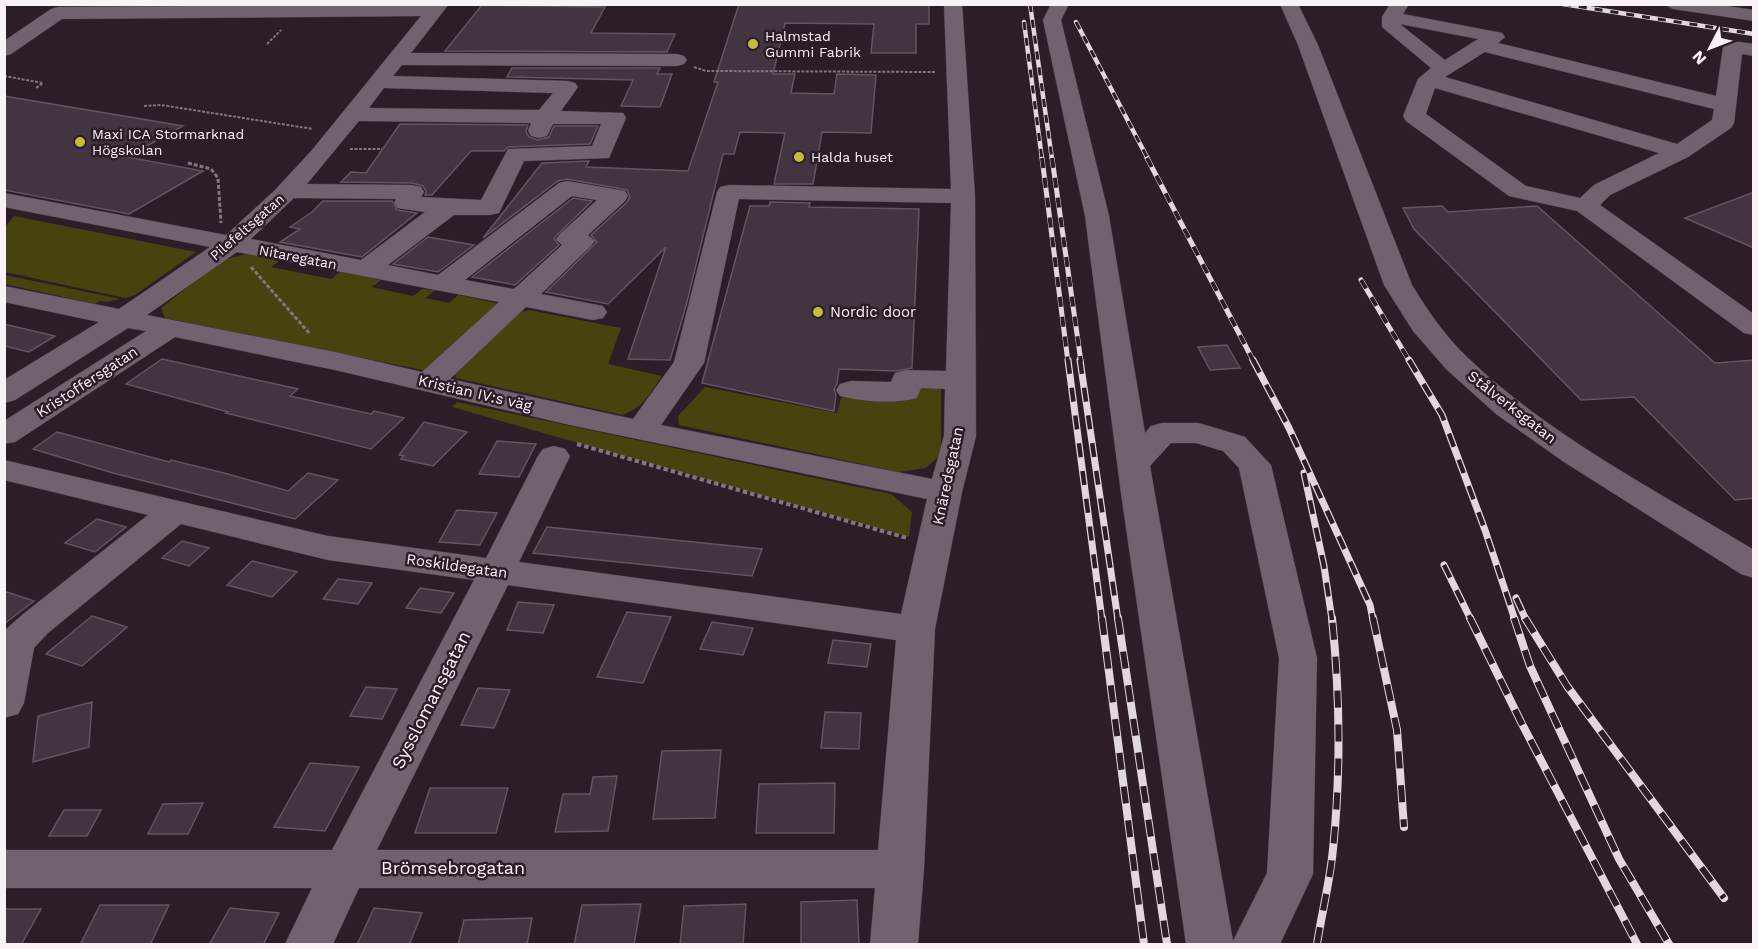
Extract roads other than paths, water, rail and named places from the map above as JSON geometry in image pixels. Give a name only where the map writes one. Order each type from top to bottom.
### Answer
[{"type":"street","name":"Knäredsgatan","points":[[894,945],[916,628],[945,492],[960,436],[963,196],[953,4]]},
{"type":"street","points":[[1060,4],[1052,20],[1097,216],[1210,945]]},
{"type":"street","name":"Stålverksgatan","points":[[1289,4],[1308,45],[1398,285],[1423,325],[1456,363],[1507,407],[1575,455],[1754,566]]},
{"type":"street","points":[[1673,4],[1754,16]]},
{"type":"street","points":[[4,50],[58,13],[438,7]]},
{"type":"street","name":"Pilefeltsgatan","points":[[4,394],[124,318],[231,244],[288,191],[338,133],[438,7]]},
{"type":"street","points":[[1680,152],[1435,74],[1391,27],[1396,11],[1488,41],[1719,90]]},
{"type":"street","points":[[16,20],[49,19]]},
{"type":"street","points":[[1627,61],[1561,45],[1488,41],[1435,74],[1414,116],[1518,191],[1585,206],[1754,327]]},
{"type":"street","points":[[1585,206],[1602,190],[1680,152],[1723,123],[1719,90],[1733,47],[1754,50]]},
{"type":"street","points":[[398,59],[677,60]]},
{"type":"street","points":[[379,82],[568,87],[545,117],[528,154]]},
{"type":"street","points":[[288,191],[412,192],[406,203],[490,208],[516,154],[601,153],[615,118],[353,114]]},
{"type":"street","points":[[429,382],[582,241],[569,239],[616,196],[567,188],[443,284]]},
{"type":"street","points":[[641,430],[688,363],[729,192],[963,196]]},
{"type":"street","name":"Nitaregatan","points":[[4,200],[592,312]]},
{"type":"street","points":[[366,269],[448,207]]},
{"type":"street","name":"Kristian IV:s väg","points":[[4,294],[429,382],[641,430],[945,492]]},
{"type":"street","name":"Kristoffersgatan","points":[[4,435],[170,328]]},
{"type":"street","points":[[851,390],[906,392],[906,379],[960,380]]},
{"type":"street","points":[[1134,465],[1162,433],[1198,432],[1234,444],[1256,465],[1298,658],[1290,874],[1256,945]]},
{"type":"street","name":"Sysslomansgatan","points":[[309,945],[345,868],[498,572],[554,456]]},
{"type":"street","name":"Roskildegatan","points":[[4,470],[328,548],[916,628]]},
{"type":"street","points":[[4,703],[16,643],[35,624],[174,512]]},
{"type":"street","name":"Brömsebrogatan","points":[[4,869],[901,869]]},
{"type":"railway","points":[[1030,4],[1052,159]]},
{"type":"railway","points":[[1563,4],[1754,34]]},
{"type":"railway","points":[[1024,22],[1042,159]]},
{"type":"railway","points":[[1076,22],[1148,159]]},
{"type":"railway","points":[[1042,158],[1068,362]]},
{"type":"railway","points":[[1052,158],[1081,362]]},
{"type":"railway","points":[[1147,158],[1254,362]]},
{"type":"railway","points":[[1361,280],[1410,362]]},
{"type":"railway","points":[[1068,360],[1102,620]]},
{"type":"railway","points":[[1080,360],[1118,620]]},
{"type":"railway","points":[[1253,360],[1289,428],[1370,605],[1373,620]]},
{"type":"railway","points":[[1409,360],[1442,415],[1485,530],[1515,620]]},
{"type":"railway","points":[[1304,473],[1324,566],[1332,620]]},
{"type":"railway","points":[[1444,565],[1471,620]]},
{"type":"railway","points":[[1516,598],[1525,619]]},
{"type":"railway","points":[[1102,618],[1144,944]]},
{"type":"railway","points":[[1118,618],[1167,944]]},
{"type":"railway","points":[[1317,944],[1332,861],[1336,820],[1338,705],[1332,618]]},
{"type":"railway","points":[[1373,618],[1397,730],[1404,827]]},
{"type":"railway","points":[[1470,618],[1521,722],[1637,944]]},
{"type":"railway","points":[[1514,618],[1530,666],[1619,859],[1669,944]]},
{"type":"railway","points":[[1525,619],[1567,686],[1724,898]]},
{"type":"place","name":"Halmstad Gummi Fabrik","points":[[753,44]]},
{"type":"place","name":"Maxi ICA Stormarknad Högskolan","points":[[80,142]]},
{"type":"place","name":"Halda huset","points":[[799,157]]},
{"type":"place","name":"Nordic door","points":[[818,312]]}]
